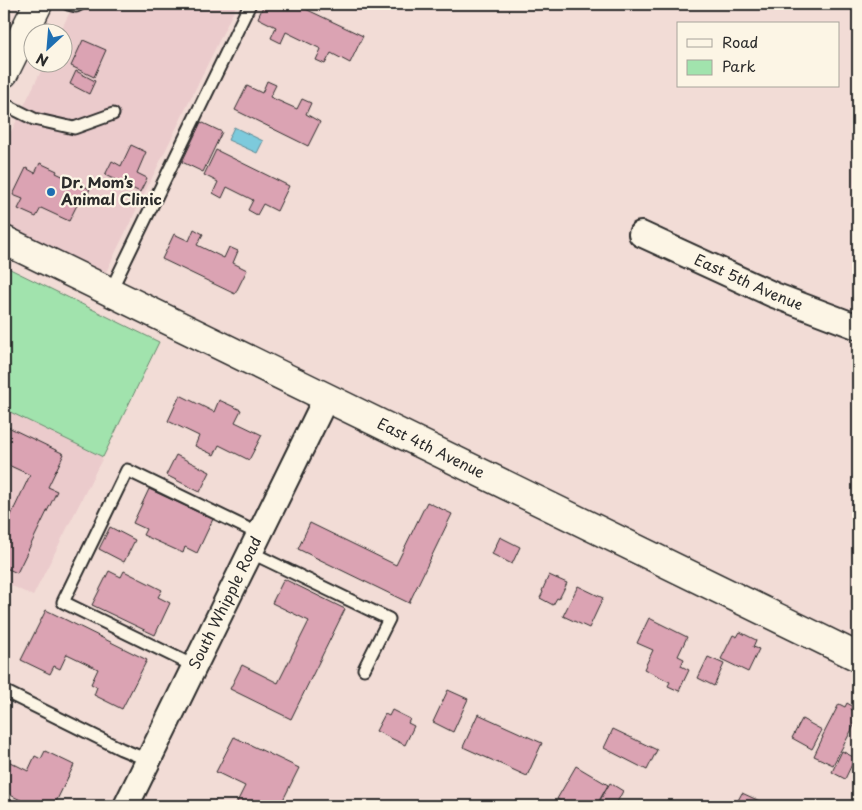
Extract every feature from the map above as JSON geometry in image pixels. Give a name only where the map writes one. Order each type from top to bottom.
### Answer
[{"type":"street","points":[[4,73],[38,4]]},
{"type":"street","name":"East 5th Avenue","points":[[641,234],[774,295],[858,327]]},
{"type":"street","name":"East 4th Avenue","points":[[4,240],[858,657]]},
{"type":"street","name":"South Whipple Road","points":[[126,806],[326,398]]},
{"type":"lane","points":[[68,4],[76,6],[80,4]]},
{"type":"lane","points":[[110,292],[250,4]]},
{"type":"lane","points":[[4,104],[34,119],[74,128],[113,114]]},
{"type":"lane","points":[[194,666],[63,602],[127,470],[389,619],[364,669]]},
{"type":"lane","points":[[4,691],[121,749],[148,760]]},
{"type":"shaded area","points":[[74,4],[237,4],[106,272],[101,273],[4,227],[4,146],[41,72],[72,72],[72,22],[65,22]]},
{"type":"shaded area","points":[[4,409],[103,457],[33,596],[4,582]]},
{"type":"green space","points":[[4,266],[159,342],[103,457],[4,409]]},
{"type":"water","points":[[234,127],[263,141],[257,153],[228,140]]},
{"type":"building","points":[[264,4],[295,4],[363,36],[350,63],[331,53],[325,64],[316,60],[321,49],[286,32],[281,43],[271,38],[276,27],[258,18]]},
{"type":"building","points":[[83,40],[106,50],[94,77],[72,66]]},
{"type":"building","points":[[76,71],[95,81],[89,94],[70,84]]},
{"type":"building","points":[[267,81],[276,85],[270,97],[297,109],[302,99],[311,103],[306,114],[320,122],[308,146],[235,110],[247,86],[262,93]]},
{"type":"building","points":[[201,122],[222,132],[203,172],[182,162]]},
{"type":"building","points":[[131,145],[146,152],[137,173],[147,178],[140,192],[105,175],[112,161],[121,166]]},
{"type":"building","points":[[216,150],[289,186],[277,211],[263,204],[257,215],[248,210],[253,200],[227,187],[222,198],[213,193],[218,182],[204,175]]},
{"type":"building","name":"Dr. Mom’s Animal Clinic","points":[[40,163],[90,189],[85,199],[81,197],[69,221],[41,208],[36,217],[18,209],[23,199],[13,195],[26,168],[35,173]]},
{"type":"building","points":[[194,229],[203,234],[197,245],[224,258],[229,247],[238,251],[233,263],[247,270],[235,294],[162,259],[174,234],[189,241]]},
{"type":"building","points":[[180,395],[214,412],[219,400],[241,410],[235,422],[262,435],[249,460],[219,445],[214,455],[195,446],[199,436],[168,421]]},
{"type":"building","points":[[4,425],[64,454],[48,487],[57,491],[17,573],[4,567],[4,530],[30,475],[4,463]]},
{"type":"building","points":[[176,455],[210,472],[200,492],[166,475]]},
{"type":"building","points":[[149,489],[213,519],[197,553],[185,547],[183,553],[143,535],[146,529],[133,523]]},
{"type":"building","points":[[427,502],[452,514],[409,603],[298,549],[310,523],[396,565]]},
{"type":"building","points":[[110,527],[135,540],[124,562],[99,549]]},
{"type":"building","points":[[500,537],[520,547],[512,564],[492,554]]},
{"type":"building","points":[[109,571],[121,577],[124,571],[162,590],[158,597],[170,603],[155,635],[92,605]]},
{"type":"building","points":[[549,575],[567,583],[559,599],[557,598],[553,605],[540,598]]},
{"type":"building","points":[[284,579],[345,609],[291,719],[230,689],[242,665],[278,683],[309,621],[272,603]]},
{"type":"building","points":[[578,586],[603,598],[589,628],[563,616]]},
{"type":"building","points":[[46,610],[147,660],[122,709],[94,695],[97,687],[91,684],[98,669],[67,654],[60,669],[54,666],[50,674],[21,660]]},
{"type":"building","points":[[649,618],[687,637],[678,656],[684,659],[681,666],[689,670],[679,691],[668,686],[670,682],[644,669],[653,650],[637,643]]},
{"type":"building","points":[[740,632],[756,640],[753,647],[759,649],[748,672],[721,659],[733,635],[737,637]]},
{"type":"building","points":[[708,657],[724,664],[714,686],[698,678]]},
{"type":"building","points":[[448,690],[468,699],[453,732],[433,722]]},
{"type":"building","points":[[847,703],[852,706],[851,709],[858,713],[858,718],[833,765],[814,756],[839,704],[845,707]]},
{"type":"building","points":[[392,710],[410,719],[408,723],[414,726],[405,745],[376,731],[385,714],[389,716]]},
{"type":"building","points":[[478,714],[542,743],[527,776],[463,747]]},
{"type":"building","points":[[802,719],[822,730],[812,749],[792,738]]},
{"type":"building","points":[[613,729],[657,750],[647,770],[604,748]]},
{"type":"building","points":[[234,737],[299,768],[280,806],[235,806],[245,786],[216,772]]},
{"type":"building","points":[[45,751],[74,765],[54,806],[33,806],[4,792],[4,759],[28,771],[35,756],[41,759]]},
{"type":"building","points":[[842,751],[855,758],[845,779],[832,772]]},
{"type":"building","points":[[576,766],[608,785],[596,806],[570,806],[557,799]]},
{"type":"building","points":[[610,783],[623,791],[615,806],[607,806],[599,802]]},
{"type":"building","points":[[742,793],[766,804],[765,806],[735,806]]},
{"type":"place","name":"Dr. Mom’s Animal Clinic","points":[[51,192]]}]
